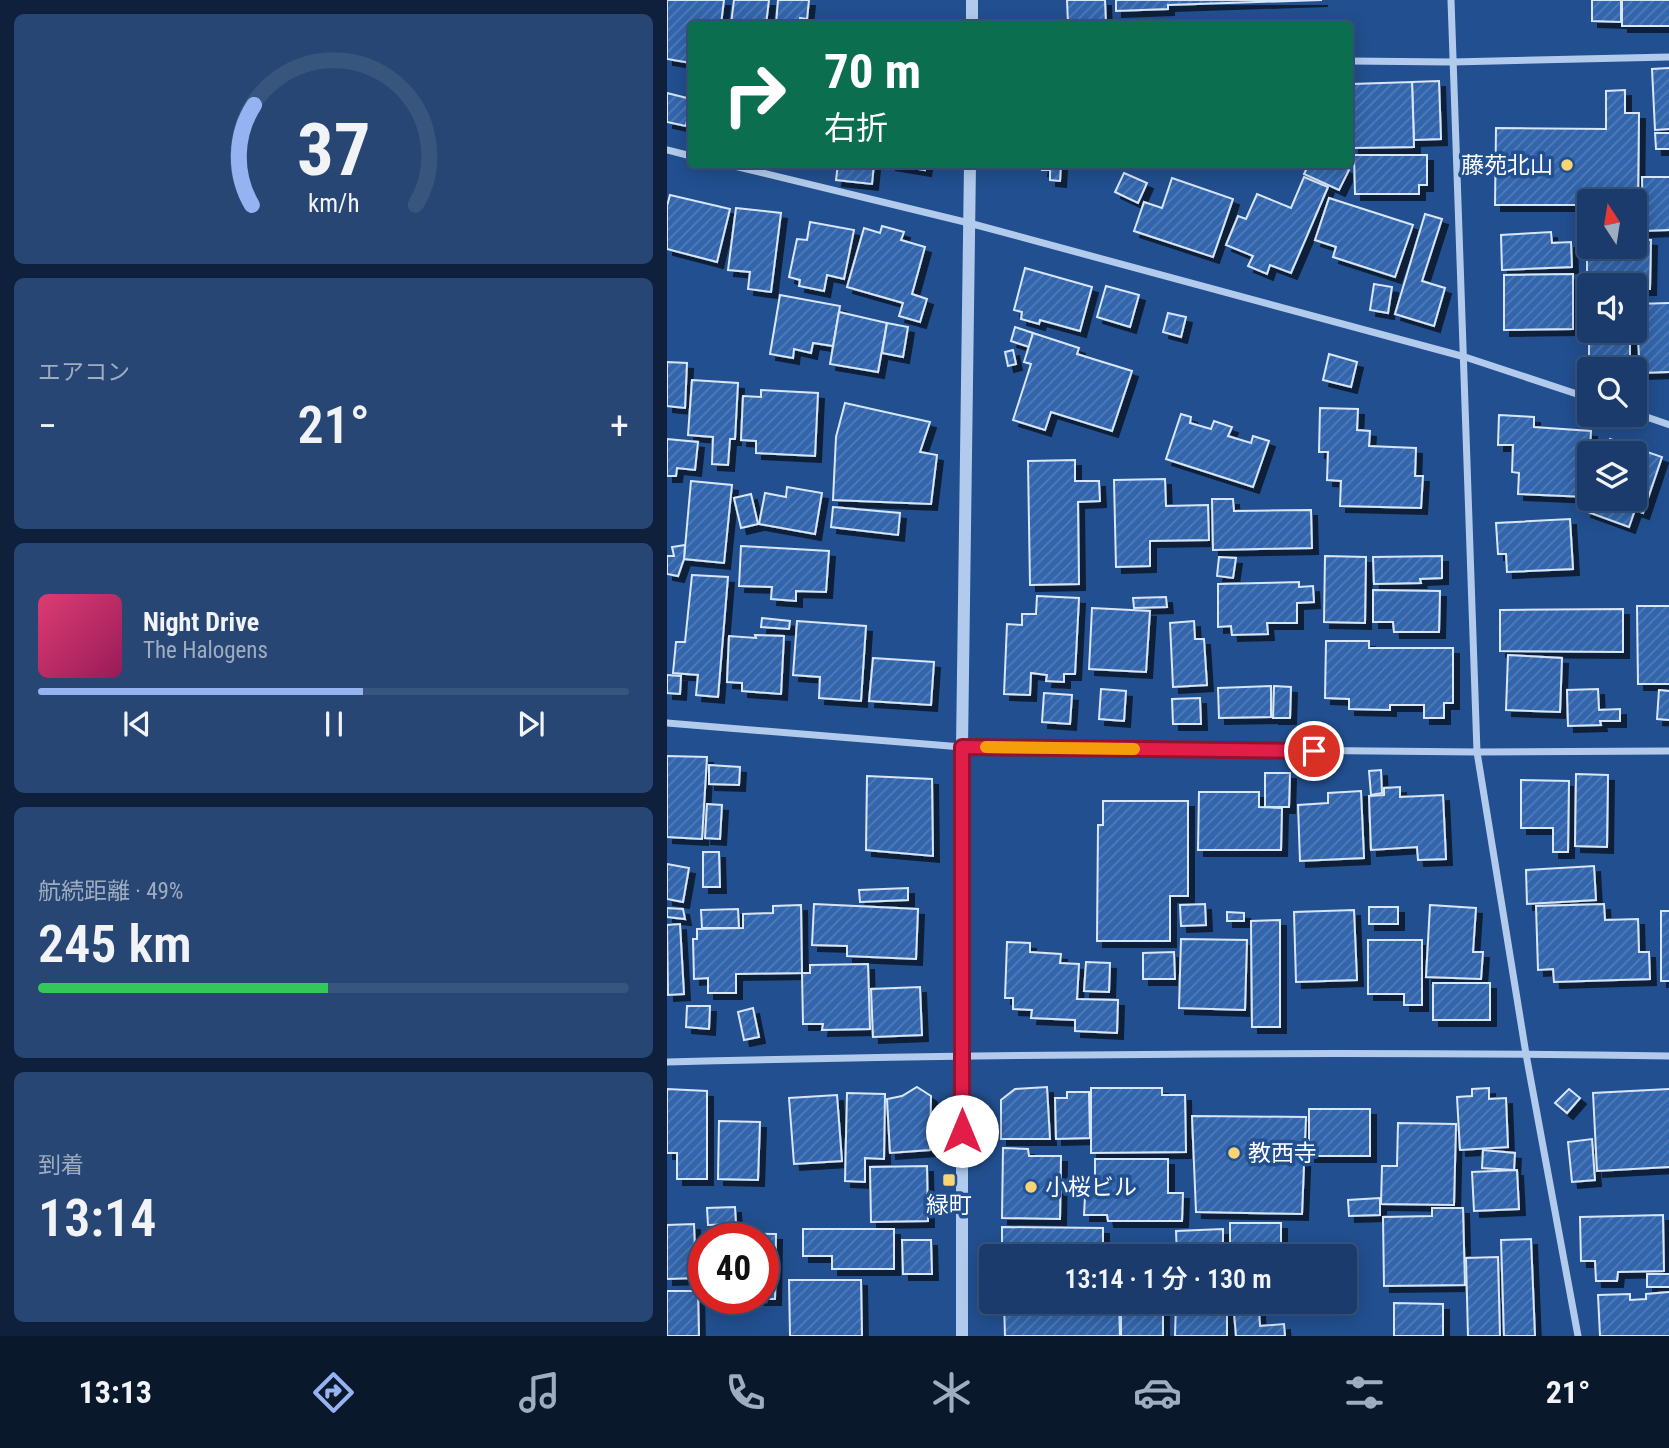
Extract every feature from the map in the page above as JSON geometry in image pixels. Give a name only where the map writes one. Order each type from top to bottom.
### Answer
[{"type":"street","points":[[972,0],[972,21]]},
{"type":"street","points":[[1451,0],[1477,752],[1526,1054],[1578,1336]]},
{"type":"street","points":[[1353,61],[1669,58]]},
{"type":"street","points":[[667,150],[688,155]]},
{"type":"street","points":[[742,168],[969,223],[1465,357],[1577,394]]},
{"type":"street","points":[[962,1336],[962,747],[970,168]]},
{"type":"street","points":[[1647,417],[1669,425]]},
{"type":"street","points":[[667,723],[962,747],[1669,751]]},
{"type":"street","points":[[667,1062],[962,1055],[1669,1056]]},
{"type":"building","points":[[667,0],[724,0],[721,21],[688,21],[688,62],[667,59]]},
{"type":"building","points":[[734,0],[769,0],[766,21],[731,21]]},
{"type":"building","points":[[778,0],[809,0],[807,19],[776,21]]},
{"type":"building","points":[[1067,0],[1105,0],[1106,21],[1068,21]]},
{"type":"building","points":[[1116,0],[1322,0],[1168,5],[1168,9],[1116,11]]},
{"type":"building","points":[[1592,0],[1621,0],[1621,22],[1592,21]]},
{"type":"building","points":[[1622,0],[1670,0],[1670,26],[1622,26]]},
{"type":"building","points":[[1670,68],[1670,129],[1655,130],[1652,69]]},
{"type":"building","points":[[1439,81],[1441,139],[1414,140],[1412,82]]},
{"type":"building","points":[[1412,82],[1414,147],[1353,148],[1353,84]]},
{"type":"building","name":"藤苑北山","points":[[1625,90],[1625,113],[1639,113],[1638,189],[1577,189],[1577,205],[1495,205],[1496,128],[1606,129],[1606,91]]},
{"type":"building","points":[[667,93],[688,98],[686,126],[667,122]]},
{"type":"building","points":[[1655,133],[1670,133],[1670,149],[1656,149]]},
{"type":"building","points":[[1354,155],[1427,155],[1427,185],[1419,185],[1419,194],[1355,194]]},
{"type":"building","points":[[838,168],[874,168],[872,184],[836,180]]},
{"type":"building","points":[[1061,168],[1060,181],[1050,180],[1050,170],[1042,170]]},
{"type":"building","points":[[1307,168],[1349,170],[1339,190],[1304,174]]},
{"type":"building","points":[[1124,173],[1147,183],[1138,203],[1115,192]]},
{"type":"building","points":[[1304,177],[1328,187],[1291,273],[1270,265],[1267,274],[1248,266],[1253,256],[1226,245],[1238,216],[1246,219],[1257,194],[1291,208]]},
{"type":"building","points":[[1642,177],[1670,177],[1670,230],[1647,231],[1647,189],[1642,189]]},
{"type":"building","points":[[1172,178],[1233,199],[1213,257],[1134,231],[1144,202],[1162,208]]},
{"type":"building","points":[[670,195],[730,209],[717,262],[667,249],[667,206]]},
{"type":"building","points":[[1329,198],[1413,225],[1395,277],[1333,257],[1336,247],[1315,240]]},
{"type":"building","points":[[736,208],[781,213],[771,292],[748,289],[750,272],[728,270]]},
{"type":"building","points":[[1425,214],[1442,219],[1422,281],[1445,288],[1434,326],[1395,314]]},
{"type":"building","points":[[810,222],[854,230],[844,279],[827,275],[824,291],[799,286],[800,280],[789,277],[797,239],[807,240]]},
{"type":"building","points":[[882,226],[904,232],[901,240],[925,247],[912,294],[927,299],[920,322],[899,316],[903,303],[847,287],[864,228],[880,233]]},
{"type":"building","points":[[1551,232],[1552,243],[1571,242],[1572,267],[1502,270],[1501,235]]},
{"type":"building","points":[[1647,240],[1651,240],[1650,289],[1647,289],[1647,273],[1587,273],[1587,259],[1647,259]]},
{"type":"building","points":[[1025,268],[1092,287],[1080,331],[1040,320],[1039,324],[1021,319],[1022,312],[1014,310]]},
{"type":"building","points":[[1573,274],[1573,329],[1504,330],[1504,275]]},
{"type":"building","points":[[1374,284],[1392,287],[1388,313],[1370,310]]},
{"type":"building","points":[[1106,286],[1139,295],[1130,327],[1097,317]]},
{"type":"building","points":[[780,295],[840,306],[833,346],[813,343],[811,353],[794,349],[793,358],[770,354]]},
{"type":"building","points":[[1670,303],[1670,372],[1647,373],[1647,357],[1639,357],[1638,343],[1647,343],[1647,304]]},
{"type":"building","points":[[839,312],[887,323],[878,372],[830,364]]},
{"type":"building","points":[[1168,313],[1186,317],[1181,337],[1163,332]]},
{"type":"building","points":[[887,323],[908,327],[903,357],[882,353]]},
{"type":"building","points":[[1015,327],[1033,333],[1029,347],[1011,341]]},
{"type":"building","points":[[1033,333],[1079,348],[1077,354],[1132,371],[1112,431],[1051,412],[1045,430],[1013,420],[1031,364],[1024,362]]},
{"type":"building","points":[[1589,343],[1630,343],[1630,357],[1589,357]]},
{"type":"building","points":[[1013,350],[1016,364],[1008,366],[1005,352]]},
{"type":"building","points":[[1329,354],[1357,362],[1351,387],[1323,380]]},
{"type":"building","points":[[667,362],[687,363],[685,408],[667,406]]},
{"type":"building","points":[[692,380],[738,383],[735,439],[730,439],[728,465],[712,464],[713,437],[688,435]]},
{"type":"building","points":[[761,390],[818,393],[815,456],[756,453],[756,441],[741,440],[743,396],[761,397]]},
{"type":"building","points":[[845,403],[930,422],[920,452],[937,455],[931,504],[833,500],[836,437]]},
{"type":"building","points":[[1320,408],[1358,409],[1357,430],[1370,431],[1369,446],[1416,448],[1415,476],[1423,476],[1421,508],[1340,506],[1341,481],[1327,480],[1328,452],[1319,452]]},
{"type":"building","points":[[1181,414],[1191,417],[1190,423],[1211,429],[1214,421],[1232,427],[1228,436],[1251,443],[1253,436],[1269,441],[1253,487],[1166,459]]},
{"type":"building","points":[[1499,415],[1534,417],[1534,427],[1591,431],[1590,441],[1577,441],[1577,497],[1518,494],[1519,473],[1512,472],[1513,445],[1498,445]]},
{"type":"building","points":[[667,439],[698,442],[695,470],[677,468],[676,476],[667,476]]},
{"type":"building","points":[[1647,452],[1662,457],[1647,501]]},
{"type":"building","points":[[1075,460],[1075,481],[1099,481],[1100,501],[1078,502],[1079,584],[1030,585],[1028,461]]},
{"type":"building","points":[[1165,479],[1166,506],[1208,505],[1209,540],[1150,541],[1150,566],[1116,567],[1114,480]]},
{"type":"building","points":[[691,481],[732,485],[724,563],[684,559]]},
{"type":"building","points":[[787,487],[822,493],[815,534],[759,524],[765,493],[786,497]]},
{"type":"building","points":[[751,494],[758,524],[741,528],[734,498]]},
{"type":"building","points":[[1212,499],[1233,499],[1234,511],[1311,510],[1312,548],[1213,550]]},
{"type":"building","points":[[833,507],[900,513],[898,535],[831,527]]},
{"type":"building","points":[[1585,511],[1635,511],[1629,527]]},
{"type":"building","points":[[1570,519],[1573,569],[1507,572],[1506,554],[1498,554],[1496,523]]},
{"type":"building","points":[[685,545],[684,559],[678,576],[667,574],[667,556],[674,556],[672,547]]},
{"type":"building","points":[[741,546],[829,551],[826,592],[796,591],[796,601],[771,599],[772,587],[739,586]]},
{"type":"building","points":[[1325,556],[1366,557],[1365,623],[1324,622]]},
{"type":"building","points":[[1442,556],[1442,578],[1420,579],[1421,583],[1374,584],[1373,557]]},
{"type":"building","points":[[1219,557],[1236,558],[1233,578],[1217,576]]},
{"type":"building","points":[[692,575],[728,577],[718,697],[696,695],[698,675],[673,673],[676,642],[685,642]]},
{"type":"building","points":[[1299,582],[1299,587],[1313,586],[1314,602],[1297,603],[1297,623],[1267,623],[1268,634],[1232,635],[1231,626],[1218,627],[1218,584]]},
{"type":"building","points":[[1373,590],[1440,591],[1439,632],[1394,632],[1393,622],[1373,622]]},
{"type":"building","points":[[1037,596],[1079,598],[1075,674],[1064,674],[1064,682],[1046,681],[1047,675],[1031,673],[1030,695],[1004,694],[1007,624],[1022,625],[1022,614],[1036,614]]},
{"type":"building","points":[[1166,597],[1167,607],[1134,608],[1133,598]]},
{"type":"building","points":[[1637,606],[1670,606],[1670,684],[1638,684]]},
{"type":"building","points":[[1092,608],[1150,611],[1146,672],[1089,669]]},
{"type":"building","points":[[1623,609],[1623,652],[1500,651],[1500,610]]},
{"type":"building","points":[[762,618],[790,621],[789,629],[761,627]]},
{"type":"building","points":[[797,621],[866,626],[861,701],[819,698],[820,677],[793,675]]},
{"type":"building","points":[[1194,621],[1195,639],[1204,639],[1207,685],[1173,687],[1170,623]]},
{"type":"building","points":[[755,635],[784,636],[781,694],[742,691],[742,683],[727,682],[729,636],[756,638]]},
{"type":"building","points":[[1326,641],[1369,641],[1369,648],[1453,648],[1453,703],[1444,703],[1444,718],[1424,718],[1424,705],[1390,705],[1390,710],[1349,709],[1349,699],[1325,698]]},
{"type":"building","points":[[1508,655],[1562,658],[1560,712],[1506,710]]},
{"type":"building","points":[[873,658],[934,662],[931,705],[869,701]]},
{"type":"building","points":[[667,675],[681,676],[680,694],[667,693]]},
{"type":"building","points":[[1271,686],[1271,717],[1219,718],[1218,688]]},
{"type":"building","points":[[1274,686],[1291,687],[1290,718],[1273,718]]},
{"type":"building","points":[[1101,689],[1126,691],[1124,721],[1099,719]]},
{"type":"building","points":[[1598,689],[1599,710],[1620,709],[1620,721],[1600,721],[1601,725],[1568,726],[1567,690]]},
{"type":"building","points":[[1659,690],[1670,691],[1670,720],[1657,719]]},
{"type":"building","points":[[1044,693],[1072,695],[1070,724],[1042,722]]},
{"type":"building","points":[[1200,698],[1201,724],[1173,724],[1172,699]]},
{"type":"building","points":[[667,756],[707,757],[702,839],[667,837]]},
{"type":"building","points":[[709,765],[740,767],[739,785],[709,784]]},
{"type":"building","points":[[1381,770],[1382,793],[1371,795],[1369,771]]},
{"type":"building","points":[[1265,773],[1290,773],[1289,807],[1265,807]]},
{"type":"building","points":[[1576,774],[1608,775],[1607,847],[1575,846]]},
{"type":"building","points":[[867,776],[932,779],[933,856],[866,850]]},
{"type":"building","points":[[1521,780],[1569,781],[1568,852],[1553,852],[1553,828],[1521,828]]},
{"type":"building","points":[[1400,787],[1400,797],[1443,795],[1446,859],[1418,860],[1417,847],[1371,850],[1369,796],[1384,795],[1384,788]]},
{"type":"building","points":[[1361,791],[1364,858],[1300,861],[1298,805],[1328,803],[1328,793]]},
{"type":"building","points":[[1199,792],[1259,792],[1259,807],[1282,808],[1281,850],[1198,850]]},
{"type":"building","points":[[1103,801],[1188,801],[1188,896],[1170,896],[1170,941],[1097,941],[1098,825],[1103,825]]},
{"type":"building","points":[[707,804],[722,805],[720,839],[705,838]]},
{"type":"building","points":[[703,852],[719,852],[720,887],[703,887]]},
{"type":"building","points":[[667,864],[689,868],[683,902],[667,899]]},
{"type":"building","points":[[1594,866],[1596,900],[1527,904],[1526,870]]},
{"type":"building","points":[[908,888],[908,900],[860,902],[859,890]]},
{"type":"building","points":[[814,904],[918,909],[916,959],[847,956],[847,946],[812,945]]},
{"type":"building","points":[[1205,904],[1206,925],[1181,926],[1180,905]]},
{"type":"building","points":[[1604,904],[1605,920],[1638,919],[1639,952],[1649,952],[1650,979],[1554,982],[1553,969],[1538,970],[1536,906]]},
{"type":"building","points":[[801,905],[802,973],[736,974],[736,993],[708,993],[708,978],[694,979],[693,939],[697,939],[697,929],[743,928],[743,914],[773,913],[773,906]]},
{"type":"building","points":[[1430,905],[1476,908],[1473,952],[1483,952],[1481,979],[1426,977]]},
{"type":"building","points":[[1369,907],[1398,907],[1398,924],[1369,924]]},
{"type":"building","points":[[667,908],[683,909],[685,919],[667,917]]},
{"type":"building","points":[[738,909],[739,928],[702,928],[701,910]]},
{"type":"building","points":[[1354,910],[1357,980],[1296,982],[1294,912]]},
{"type":"building","points":[[1661,911],[1670,911],[1670,981],[1661,981]]},
{"type":"building","points":[[1227,912],[1244,913],[1244,921],[1227,921]]},
{"type":"building","points":[[1280,920],[1280,1027],[1252,1027],[1251,921]]},
{"type":"building","points":[[680,924],[684,994],[668,995],[667,925]]},
{"type":"building","points":[[1181,939],[1247,940],[1245,1010],[1179,1008]]},
{"type":"building","points":[[1368,940],[1422,940],[1422,1005],[1404,1005],[1404,994],[1368,994]]},
{"type":"building","points":[[1007,942],[1030,943],[1030,952],[1061,954],[1060,963],[1079,964],[1077,999],[1118,1000],[1117,1033],[1075,1031],[1075,1020],[1031,1018],[1032,1010],[1013,1009],[1013,998],[1005,998]]},
{"type":"building","points":[[1174,952],[1175,979],[1143,979],[1143,953]]},
{"type":"building","points":[[1086,962],[1110,963],[1109,992],[1084,991]]},
{"type":"building","points":[[868,964],[870,1029],[822,1030],[823,1024],[803,1024],[802,973],[810,973],[810,965]]},
{"type":"building","points":[[1433,983],[1490,983],[1490,1020],[1433,1020]]},
{"type":"building","points":[[920,987],[922,1035],[873,1037],[871,989]]},
{"type":"building","points":[[687,1006],[710,1006],[709,1029],[686,1027]]},
{"type":"building","points":[[753,1008],[759,1037],[744,1040],[738,1012]]},
{"type":"building","points":[[917,1087],[931,1096],[930,1150],[890,1153],[887,1099],[902,1096]]},
{"type":"building","points":[[1047,1087],[1050,1139],[1001,1139],[1001,1100],[1015,1089]]},
{"type":"building","points":[[1091,1088],[1162,1088],[1162,1095],[1185,1095],[1186,1152],[1091,1153]]},
{"type":"building","points":[[1489,1088],[1489,1099],[1506,1098],[1508,1147],[1460,1150],[1457,1097],[1472,1096],[1472,1089]]},
{"type":"building","points":[[667,1089],[707,1091],[707,1179],[677,1179],[677,1153],[667,1153]]},
{"type":"building","points":[[1569,1089],[1580,1098],[1567,1113],[1555,1103]]},
{"type":"building","points":[[1670,1089],[1670,1167],[1597,1171],[1593,1093]]},
{"type":"building","points":[[1067,1092],[1089,1092],[1090,1138],[1056,1139],[1055,1098],[1067,1098]]},
{"type":"building","points":[[847,1093],[885,1094],[884,1159],[865,1158],[865,1182],[845,1181]]},
{"type":"building","points":[[837,1095],[842,1161],[794,1164],[789,1098]]},
{"type":"building","points":[[1309,1109],[1370,1109],[1370,1156],[1309,1156]]},
{"type":"building","points":[[1192,1116],[1306,1117],[1302,1214],[1196,1212]]},
{"type":"building","points":[[719,1121],[760,1122],[758,1180],[718,1179]]},
{"type":"building","points":[[1398,1123],[1456,1124],[1454,1205],[1381,1204],[1382,1166],[1397,1166]]},
{"type":"building","points":[[1592,1139],[1595,1180],[1572,1182],[1568,1142]]},
{"type":"building","name":"小桜ビル","points":[[1003,1148],[1028,1149],[1029,1156],[1061,1156],[1060,1219],[1002,1218]]},
{"type":"building","points":[[1483,1150],[1515,1153],[1514,1170],[1482,1168]]},
{"type":"building","points":[[1095,1159],[1168,1159],[1168,1193],[1183,1193],[1182,1221],[1108,1221],[1107,1215],[1084,1215],[1085,1196],[1095,1196]]},
{"type":"building","points":[[927,1166],[928,1221],[871,1222],[870,1167]]},
{"type":"building","points":[[1517,1170],[1519,1209],[1474,1211],[1472,1172]]},
{"type":"building","points":[[1380,1198],[1380,1215],[1349,1216],[1348,1200]]},
{"type":"building","points":[[735,1207],[736,1223],[708,1223],[707,1208]]},
{"type":"building","points":[[1432,1208],[1463,1208],[1465,1285],[1384,1286],[1383,1217],[1432,1216]]},
{"type":"building","points":[[1663,1215],[1664,1271],[1618,1272],[1617,1281],[1596,1281],[1595,1261],[1581,1261],[1580,1217]]},
{"type":"building","points":[[1230,1223],[1281,1223],[1281,1244],[1230,1244]]},
{"type":"building","points":[[688,1224],[688,1278],[667,1279],[667,1225]]},
{"type":"building","points":[[1002,1227],[1103,1228],[1103,1244],[1002,1244]]},
{"type":"building","points":[[803,1229],[894,1229],[894,1269],[832,1269],[832,1256],[803,1256]]},
{"type":"building","points":[[1223,1229],[1223,1244],[1177,1244],[1176,1231]]},
{"type":"building","points":[[1531,1239],[1535,1336],[1504,1336],[1501,1240]]},
{"type":"building","points":[[902,1240],[931,1240],[932,1274],[903,1274]]},
{"type":"building","points":[[1498,1257],[1500,1336],[1468,1336],[1466,1258]]},
{"type":"building","points":[[1647,1274],[1670,1274],[1670,1287],[1647,1287]]},
{"type":"building","points":[[789,1280],[861,1280],[862,1336],[790,1336]]},
{"type":"building","points":[[667,1291],[688,1291],[688,1314],[699,1314],[699,1336],[667,1336]]},
{"type":"building","points":[[1670,1292],[1670,1336],[1600,1336],[1598,1295],[1630,1294],[1630,1300],[1646,1299],[1646,1294]]},
{"type":"building","points":[[1394,1303],[1443,1304],[1443,1336],[1394,1336]]},
{"type":"building","points":[[1004,1314],[1119,1314],[1120,1336],[1005,1336]]},
{"type":"building","points":[[1121,1314],[1163,1314],[1163,1336],[1121,1336]]},
{"type":"building","points":[[1176,1314],[1227,1314],[1227,1336],[1175,1336]]},
{"type":"building","points":[[1234,1314],[1259,1314],[1260,1326],[1284,1324],[1285,1336],[1236,1336]]},
{"type":"slow traffic","points":[[986,747],[1134,749]]},
{"type":"place","name":"藤苑北山","points":[[1567,165]]},
{"type":"place","name":"教西寺","points":[[1234,1153]]},
{"type":"place","name":"緑町","points":[[949,1180]]},
{"type":"place","name":"小桜ビル","points":[[1031,1187]]},
{"type":"route","points":[[962,1131],[962,747],[1314,751]]}]
